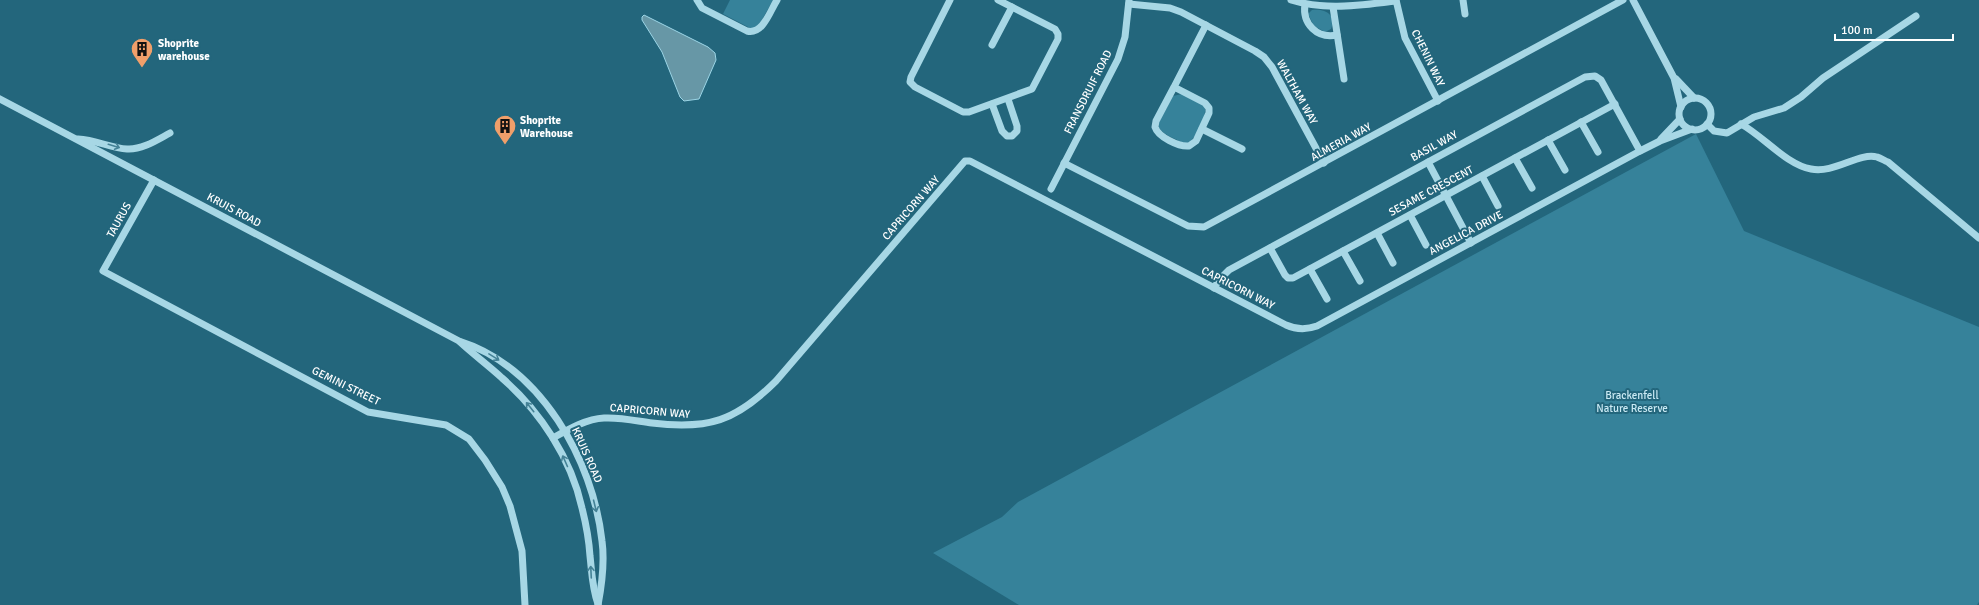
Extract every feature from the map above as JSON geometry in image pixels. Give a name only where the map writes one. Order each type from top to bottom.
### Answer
[{"type":"street","points":[[697,0],[702,8],[747,31],[756,31],[761,27],[777,0]]},
{"type":"street","points":[[950,0],[912,75],[910,82],[915,88],[963,112],[972,112],[1008,99],[1033,87],[1058,36],[1055,29],[998,0]]},
{"type":"street","points":[[1291,0],[1305,4],[1333,7],[1396,0]]},
{"type":"street","name":"CHENIN WAY","points":[[1396,0],[1405,38],[1438,101]]},
{"type":"street","points":[[1463,0],[1465,14]]},
{"type":"street","name":"ALMERIA WAY","points":[[1064,163],[1188,226],[1199,228],[1212,224],[1623,0]]},
{"type":"street","points":[[1633,0],[1674,78],[1694,98],[1704,101],[1708,105],[1711,114],[1707,124],[1703,128],[1692,130],[1660,141]]},
{"type":"street","name":"WALTHAM WAY","points":[[1129,2],[1175,10],[1255,51],[1268,62],[1324,163]]},
{"type":"street","name":"FRANSDRUIF ROAD","points":[[1051,189],[1118,59],[1125,37],[1129,2]]},
{"type":"street","points":[[1305,4],[1306,19],[1314,30],[1328,36],[1338,35]]},
{"type":"street","points":[[992,45],[1012,7]]},
{"type":"street","points":[[1333,7],[1344,79]]},
{"type":"street","points":[[1707,124],[1714,131],[1723,133],[1732,131],[1754,117],[1784,108],[1801,97],[1823,78],[1916,16]]},
{"type":"street","points":[[1174,87],[1208,106],[1209,113],[1194,144],[1186,147],[1160,135],[1156,130],[1156,121],[1206,25]]},
{"type":"street","name":"BASIL WAY","points":[[1214,288],[1219,280],[1229,270],[1588,76],[1595,76],[1601,80],[1640,151]]},
{"type":"street","points":[[1674,78],[1680,108],[1680,119],[1682,124],[1692,130]]},
{"type":"street","name":"KRUIS ROAD","points":[[0,98],[459,341],[476,346],[505,364],[535,392],[565,431],[591,488],[602,542],[603,576],[598,605]]},
{"type":"street","points":[[1680,108],[1688,100],[1694,98]]},
{"type":"street","points":[[992,104],[1002,131],[1007,136],[1012,136],[1018,131],[1018,126],[1008,99]]},
{"type":"street","name":"SESAME CRESCENT","points":[[1270,248],[1288,278],[1293,278],[1615,104]]},
{"type":"street","points":[[1660,141],[1680,119]]},
{"type":"street","points":[[1582,122],[1598,152]]},
{"type":"street","points":[[1741,124],[1799,165],[1811,169],[1826,170],[1862,158],[1877,157],[1888,162],[1979,238]]},
{"type":"street","points":[[1202,129],[1242,149]]},
{"type":"street","points":[[76,139],[92,140],[127,149],[146,145],[170,134]]},
{"type":"street","points":[[1548,140],[1565,170]]},
{"type":"street","name":"ANGELICA DRIVE","points":[[1300,329],[1317,326],[1660,141]]},
{"type":"street","points":[[1515,158],[1532,188]]},
{"type":"street","name":"CAPRICORN WAY","points":[[565,431],[590,420],[604,418],[675,426],[696,426],[724,419],[740,412],[776,382],[965,161],[970,161],[1286,325],[1300,329]]},
{"type":"street","points":[[1428,162],[1471,243]]},
{"type":"street","points":[[1482,176],[1498,206]]},
{"type":"street","name":"TAURUS","points":[[103,271],[154,180]]},
{"type":"street","points":[[1410,215],[1426,245]]},
{"type":"street","points":[[1377,233],[1393,263]]},
{"type":"street","points":[[1343,251],[1360,281]]},
{"type":"street","points":[[1310,269],[1326,299]]},
{"type":"street","name":"GEMINI STREET","points":[[103,271],[368,412],[446,425],[469,439],[489,465],[502,487],[510,506],[522,551],[525,605]]},
{"type":"street","name":"KRUIS ROAD","points":[[459,341],[474,356],[502,378],[524,400],[553,438],[571,475],[582,506],[588,538],[592,588],[598,605]]},
{"type":"street","points":[[553,438],[565,431]]},
{"type":"green space","points":[[730,0],[773,0],[759,25],[756,28],[750,28],[723,14]]},
{"type":"green space","points":[[1312,10],[1325,11],[1331,16],[1331,29],[1325,32],[1314,26],[1308,14]]},
{"type":"green space","points":[[1182,94],[1202,104],[1205,109],[1205,114],[1200,126],[1194,137],[1188,143],[1171,137],[1159,128],[1159,122],[1173,96]]},
{"type":"green space","name":"Brackenfell Nature Reserve","points":[[1696,134],[1744,231],[1979,327],[1979,602],[1977,605],[1019,605],[933,553],[1002,517],[1018,502]]},
{"type":"shaded area","points":[[644,15],[708,47],[715,53],[716,60],[699,99],[684,101],[680,97],[662,52],[642,20]]},
{"type":"place","name":"Shoprite warehouse","points":[[142,68]]},
{"type":"place","name":"Shoprite Warehouse","points":[[505,146]]}]
